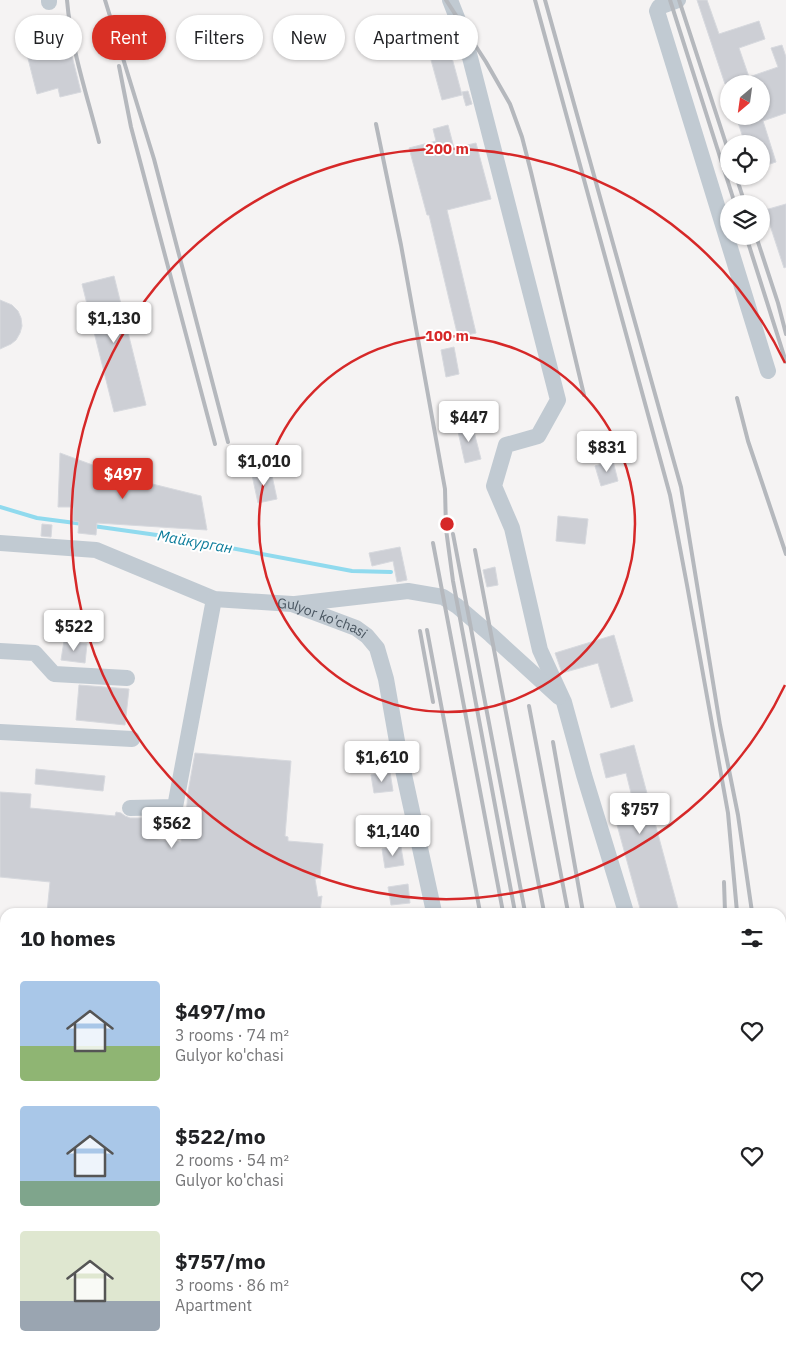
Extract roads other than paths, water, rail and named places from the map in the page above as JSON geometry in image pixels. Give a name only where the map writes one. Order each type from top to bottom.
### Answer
[{"type":"street","points":[[450,0],[465,38],[558,400],[538,436],[506,445],[494,486],[512,528],[540,650],[564,702],[625,908]]},
{"type":"street","points":[[678,0],[659,7],[657,11],[768,371]]},
{"type":"street","name":"Gulyor ko'chasi","points":[[0,543],[96,550],[214,599],[292,604],[356,628],[367,636],[377,648],[386,679],[398,747],[433,908]]},
{"type":"street","points":[[292,604],[408,591],[443,597],[457,606],[491,635],[564,702]]},
{"type":"street","points":[[130,808],[175,807],[214,599]]},
{"type":"street","points":[[0,651],[35,653],[54,674],[127,678]]},
{"type":"street","points":[[0,732],[132,739]]},
{"type":"waterway","name":"Майкурган","points":[[0,507],[37,518],[83,524]]},
{"type":"waterway","name":"Майкурган","points":[[93,526],[178,538],[352,571],[391,572]]},
{"type":"railway","points":[[67,0],[76,54],[99,142]]},
{"type":"railway","points":[[105,0],[154,159],[228,442]]},
{"type":"railway","points":[[446,0],[486,62],[510,104],[522,137],[584,395]]},
{"type":"railway","points":[[535,0],[670,495],[728,813],[737,908]]},
{"type":"railway","points":[[545,0],[681,487],[720,725],[738,815],[751,908]]},
{"type":"railway","points":[[670,0],[732,195]]},
{"type":"railway","points":[[679,0],[723,135]]},
{"type":"railway","points":[[119,66],[131,127],[215,444]]},
{"type":"railway","points":[[376,124],[401,245],[445,489],[446,529],[453,581],[514,908]]},
{"type":"railway","points":[[739,185],[742,195]]},
{"type":"railway","points":[[749,245],[786,362]]},
{"type":"railway","points":[[759,245],[786,334]]},
{"type":"railway","points":[[737,398],[748,441],[786,554]]},
{"type":"railway","points":[[453,534],[524,908]]},
{"type":"railway","points":[[433,543],[502,908]]},
{"type":"railway","points":[[475,550],[543,908]]},
{"type":"railway","points":[[427,630],[479,908]]},
{"type":"railway","points":[[420,631],[433,702]]},
{"type":"railway","points":[[529,706],[567,908]]},
{"type":"railway","points":[[553,742],[582,908]]},
{"type":"railway","points":[[724,882],[725,908]]}]
